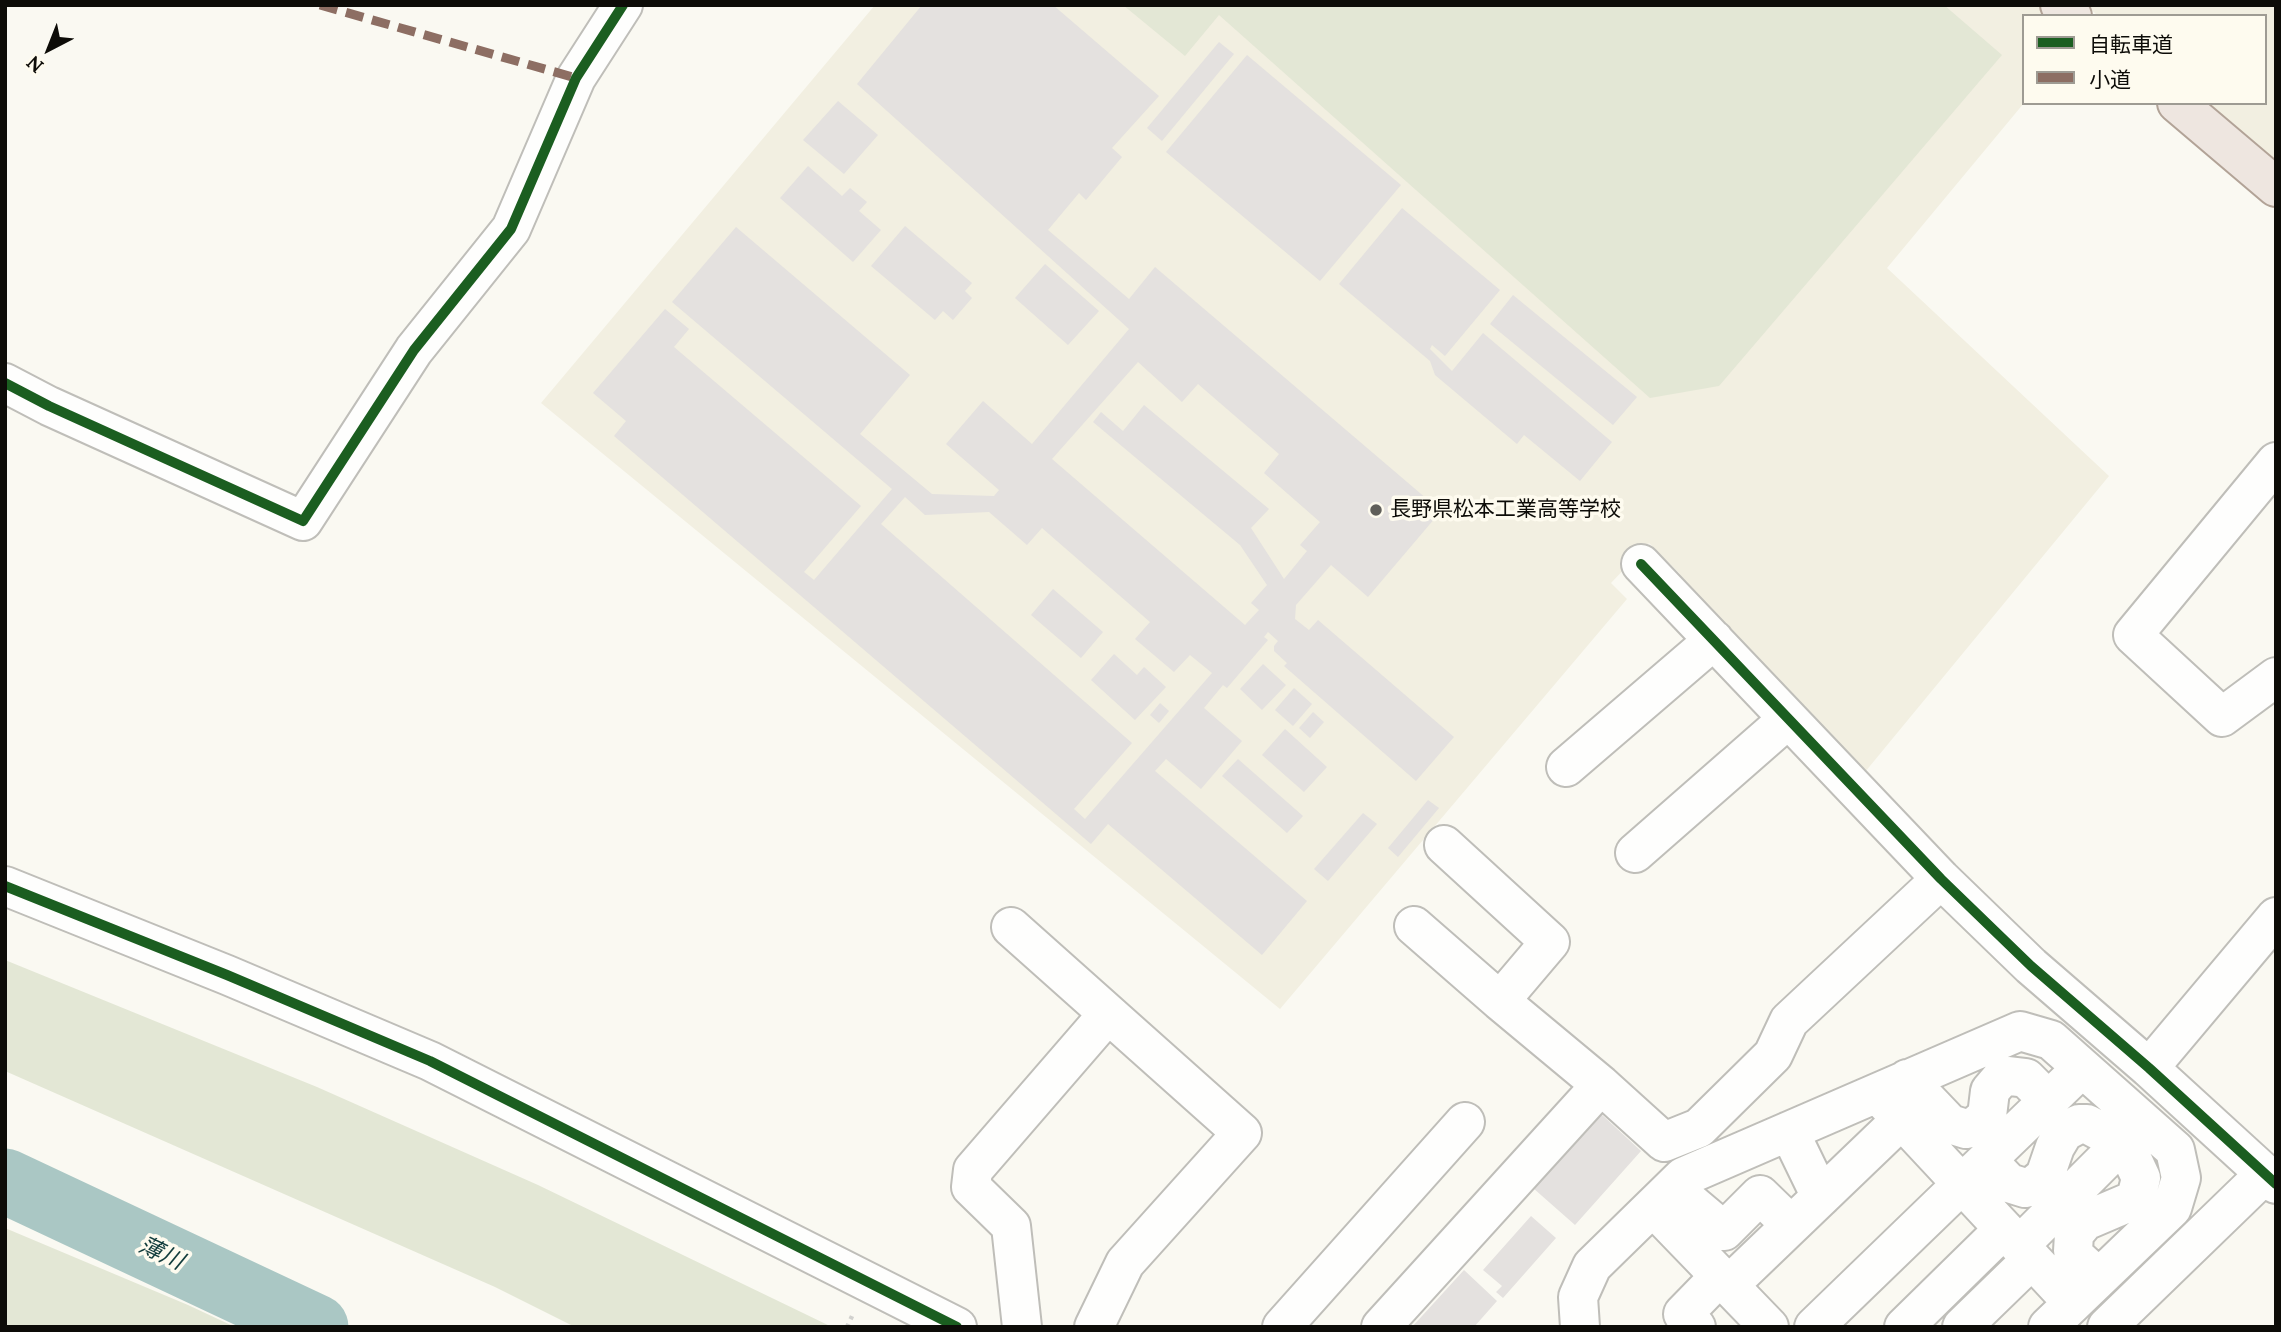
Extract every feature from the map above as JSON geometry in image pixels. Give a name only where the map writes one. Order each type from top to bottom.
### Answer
[{"type":"main road","points":[[2179,105],[2276,187]]},
{"type":"street","points":[[5,383],[49,406],[303,522],[414,350],[511,229],[576,78],[623,5]]},
{"type":"street","points":[[2267,696],[2222,717],[2133,635],[2276,461]]},
{"type":"street","points":[[1641,564],[1941,879],[2031,966],[2149,1068],[2270,1179],[2107,1327]]},
{"type":"street","points":[[1566,767],[1714,640]]},
{"type":"street","points":[[1636,853],[1788,719]]},
{"type":"street","points":[[1444,845],[1550,942],[1500,1001]]},
{"type":"street","points":[[1414,926],[1565,1057],[1601,1084],[1664,1142],[1699,1128],[1773,1055],[1789,1021],[1941,879]]},
{"type":"street","points":[[5,886],[227,975],[430,1061],[957,1327]]},
{"type":"street","points":[[2149,1068],[2276,916]]},
{"type":"street","points":[[1011,927],[1242,1133],[1125,1263],[1094,1327]]},
{"type":"street","points":[[1022,1327],[1011,1226],[971,1187],[973,1170],[1108,1014]]},
{"type":"street","points":[[1580,1327],[1578,1297],[1592,1266],[1683,1177],[1789,1131],[1895,1097],[2020,1031],[2051,1040],[2082,1068],[2131,1134],[2141,1178],[2137,1194],[2125,1205],[2085,1221],[2074,1234],[2072,1242],[2077,1258],[2073,1303]]},
{"type":"street","points":[[1814,1327],[2082,1068]]},
{"type":"street","points":[[1895,1097],[1966,1129],[1974,1127],[1987,1116],[1990,1091],[2001,1079],[2009,1076],[2026,1078],[2049,1101]]},
{"type":"street","points":[[1381,1327],[1601,1084]]},
{"type":"street","points":[[1895,1097],[1974,1172],[2019,1244],[2073,1303]]},
{"type":"street","points":[[1696,1327],[1684,1314],[1821,1197],[1895,1097]]},
{"type":"street","points":[[1282,1327],[1465,1122]]},
{"type":"street","points":[[1974,1172],[2025,1188],[2040,1182],[2064,1132],[2071,1127],[2087,1124],[2131,1134],[2175,1150],[2181,1178],[2172,1208],[2073,1303]]},
{"type":"street","points":[[1789,1131],[1821,1197]]},
{"type":"street","points":[[1962,1327],[2019,1244],[2131,1134]]},
{"type":"street","points":[[1663,1197],[1724,1231],[1760,1195],[1791,1225]]},
{"type":"street","points":[[1663,1197],[1724,1281],[1769,1327]]},
{"type":"street","points":[[1904,1327],[1953,1257],[2019,1244]]},
{"type":"shaded area","name":"長野県松本工業高等学校","points":[[875,5],[2038,5],[2048,14],[2022,14],[2022,105],[1887,268],[2109,476],[1865,772],[1673,580],[1680,574],[1649,543],[1611,583],[1627,599],[1280,1009],[541,403]]},
{"type":"shaded area","points":[[2086,5],[2276,5],[2276,167],[2203,105],[2267,105],[2267,14],[2096,14]]},
{"type":"green space","points":[[1123,5],[1944,5],[2002,55],[1719,386],[1650,398],[1219,15],[1185,56]]},
{"type":"green space","points":[[5,960],[317,1087],[538,1185],[832,1327],[575,1327],[495,1287],[5,1071]]},
{"type":"green space","points":[[5,1228],[188,1305],[235,1327],[5,1327]]},
{"type":"building","points":[[922,5],[1053,5],[1159,96],[1112,148],[1122,157],[1086,200],[1079,193],[1048,230],[1129,299],[1155,267],[1441,511],[1368,597],[1331,565],[1296,605],[1295,619],[1309,630],[1318,620],[1454,737],[1416,781],[1284,666],[1287,663],[1274,651],[1278,641],[1268,632],[1264,637],[1268,640],[1227,688],[1223,685],[1204,708],[1242,741],[1201,789],[1166,759],[1155,771],[1307,901],[1262,955],[1108,824],[1091,844],[614,436],[626,421],[593,393],[665,309],[689,329],[674,347],[861,506],[804,572],[814,580],[892,489],[672,302],[736,227],[910,375],[860,434],[932,494],[994,496],[999,490],[946,444],[983,401],[1032,444],[1129,329],[857,84]],"holes":[[[1138,362],[1182,402],[1198,384],[1279,454],[1264,473],[1320,522],[1300,545],[1307,551],[1284,579],[1251,528],[1269,509],[1144,405],[1123,431],[1101,412],[1093,422],[1240,545],[1267,585],[1251,603],[1259,610],[1245,625],[1052,459]],[[905,497],[925,515],[989,512],[1027,545],[1042,528],[1150,622],[1135,639],[1174,672],[1190,655],[1212,673],[1085,819],[1074,809],[1132,743],[881,524]]]},
{"type":"building","points":[[1219,42],[1234,54],[1162,141],[1147,128]]},
{"type":"building","points":[[1247,55],[1401,185],[1320,281],[1166,152]]},
{"type":"building","points":[[838,101],[878,135],[844,174],[803,140]]},
{"type":"building","points":[[808,166],[842,196],[850,188],[867,202],[859,211],[881,230],[853,262],[780,198]]},
{"type":"building","points":[[1402,208],[1500,290],[1445,356],[1432,345],[1430,349],[1452,371],[1483,333],[1612,442],[1580,481],[1524,435],[1517,444],[1435,375],[1430,361],[1339,284]]},
{"type":"building","points":[[905,226],[972,283],[965,291],[972,298],[953,320],[943,311],[935,320],[871,266]]},
{"type":"building","points":[[1045,264],[1099,311],[1068,345],[1015,298]]},
{"type":"building","points":[[1513,295],[1637,397],[1613,425],[1490,324]]},
{"type":"building","points":[[1053,589],[1103,632],[1081,658],[1031,615]]},
{"type":"building","points":[[1114,654],[1137,675],[1144,667],[1166,687],[1135,720],[1091,680]]},
{"type":"building","points":[[1263,664],[1286,685],[1262,710],[1240,689]]},
{"type":"building","points":[[1294,688],[1312,704],[1293,726],[1275,710]]},
{"type":"building","points":[[1160,703],[1169,711],[1159,723],[1150,715]]},
{"type":"building","points":[[1313,712],[1324,722],[1310,738],[1299,728]]},
{"type":"building","points":[[1285,729],[1327,767],[1304,792],[1262,755]]},
{"type":"building","points":[[1238,759],[1303,816],[1287,833],[1222,776]]},
{"type":"building","points":[[1428,800],[1439,808],[1398,857],[1388,848]]},
{"type":"building","points":[[1363,813],[1377,824],[1328,881],[1314,869]]},
{"type":"building","points":[[1600,1113],[1641,1151],[1575,1225],[1533,1188]]},
{"type":"building","points":[[1531,1216],[1556,1238],[1503,1298],[1496,1292],[1502,1286],[1483,1270]]},
{"type":"building","points":[[1464,1270],[1497,1301],[1474,1327],[1412,1327]]},
{"type":"waterway","name":"薄川","points":[[5,1181],[316,1327]]},
{"type":"marked path","points":[[320,5],[576,78]]},
{"type":"cycle path","points":[[5,383],[49,406],[303,521],[414,350],[511,229],[576,78],[623,5]]},
{"type":"cycle path","points":[[1641,564],[1941,879],[2031,966],[2149,1068],[2276,1184]]},
{"type":"cycle path","points":[[5,886],[227,975],[430,1061],[957,1327]]},
{"type":"place","name":"長野県松本工業高等学校","points":[[1376,510]]}]
